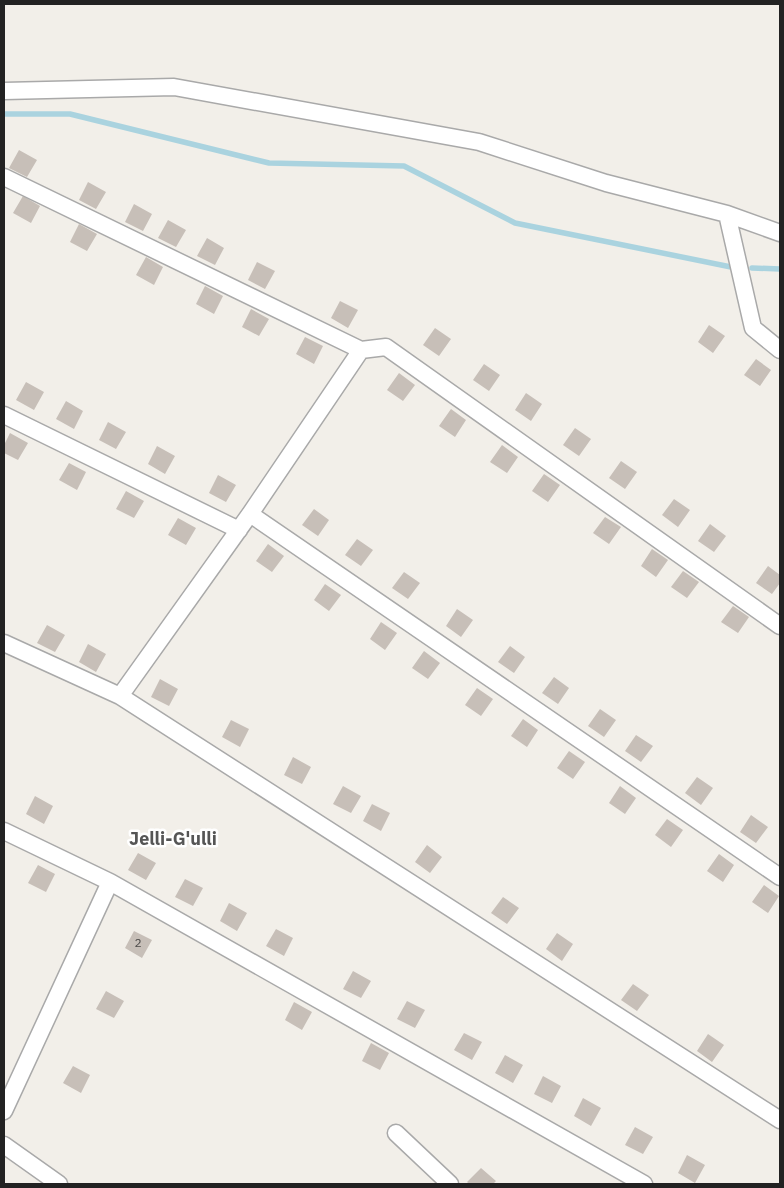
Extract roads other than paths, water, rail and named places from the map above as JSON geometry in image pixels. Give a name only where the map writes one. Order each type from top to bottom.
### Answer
[{"type":"street","points":[[4,91],[174,86],[479,142],[606,183],[727,214],[780,233]]},
{"type":"street","points":[[4,177],[361,350],[386,346],[780,626]]},
{"type":"street","points":[[727,214],[753,328],[780,350]]},
{"type":"street","points":[[120,696],[250,514],[361,350]]},
{"type":"street","points":[[4,415],[238,530]]},
{"type":"street","points":[[250,514],[780,877]]},
{"type":"street","points":[[4,643],[120,696],[780,1120]]},
{"type":"street","points":[[4,831],[110,882],[644,1184]]},
{"type":"street","points":[[4,1111],[110,882]]},
{"type":"street","points":[[396,1133],[450,1184]]},
{"type":"street","points":[[4,1145],[60,1184]]},
{"type":"waterway","points":[[4,114],[70,114],[269,163],[404,166],[515,223],[731,267]]},
{"type":"waterway","points":[[752,268],[780,269]]},
{"type":"district","name":"Jelli-G'ulli","points":[[173,839]]}]
